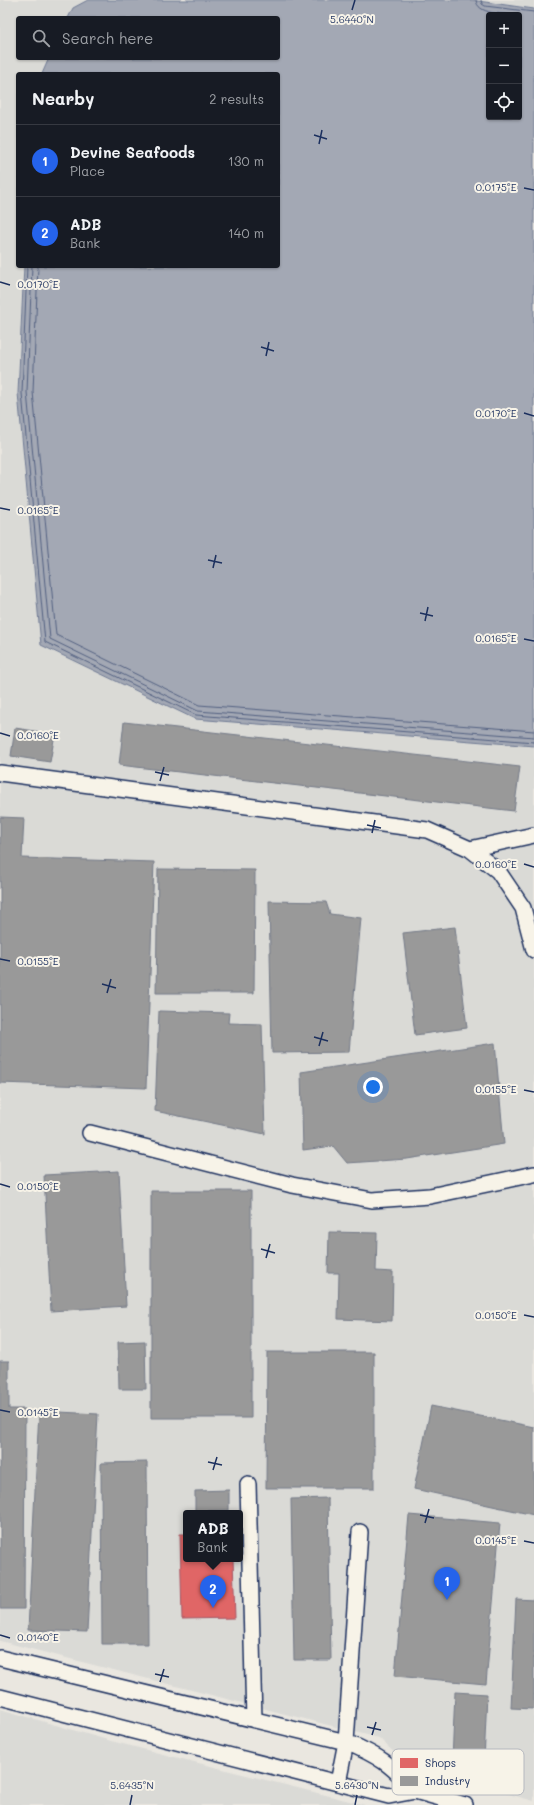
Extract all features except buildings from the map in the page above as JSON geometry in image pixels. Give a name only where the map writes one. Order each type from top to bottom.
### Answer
[{"type":"lane","points":[[0,773],[427,830],[470,849],[498,871],[523,908],[534,950]]},
{"type":"lane","points":[[470,849],[534,835]]},
{"type":"lane","points":[[90,1133],[292,1185],[372,1200],[430,1196],[534,1174]]},
{"type":"lane","points":[[248,1484],[254,1720]]},
{"type":"lane","points":[[338,1784],[346,1742],[360,1532]]},
{"type":"lane","points":[[0,1658],[346,1742],[382,1759],[392,1767]]},
{"type":"lane","points":[[0,1697],[338,1784],[389,1796],[394,1795]]},
{"type":"lane","points":[[429,1795],[465,1805]]},
{"type":"shaded area","points":[[0,0],[88,0],[73,8],[69,16],[16,16],[16,60],[48,60],[43,72],[16,72],[16,268],[24,268],[18,393],[41,645],[195,719],[534,746],[534,1801],[512,1795],[524,1795],[524,1749],[392,1749],[392,1751],[379,1738],[0,1641]]},
{"type":"shaded area","points":[[471,0],[534,0],[534,9]]},
{"type":"shaded area","points":[[0,1709],[111,1741],[365,1805],[0,1805]]},
{"type":"water","points":[[88,0],[471,0],[534,9],[534,746],[195,719],[41,645],[18,393],[24,268],[280,268],[280,72],[43,72],[48,60],[280,60],[280,16],[69,16],[73,8]]},
{"type":"place","name":"Devine Seafoods","points":[[447,1600]]},
{"type":"place","name":"ADB","points":[[213,1608]]}]
